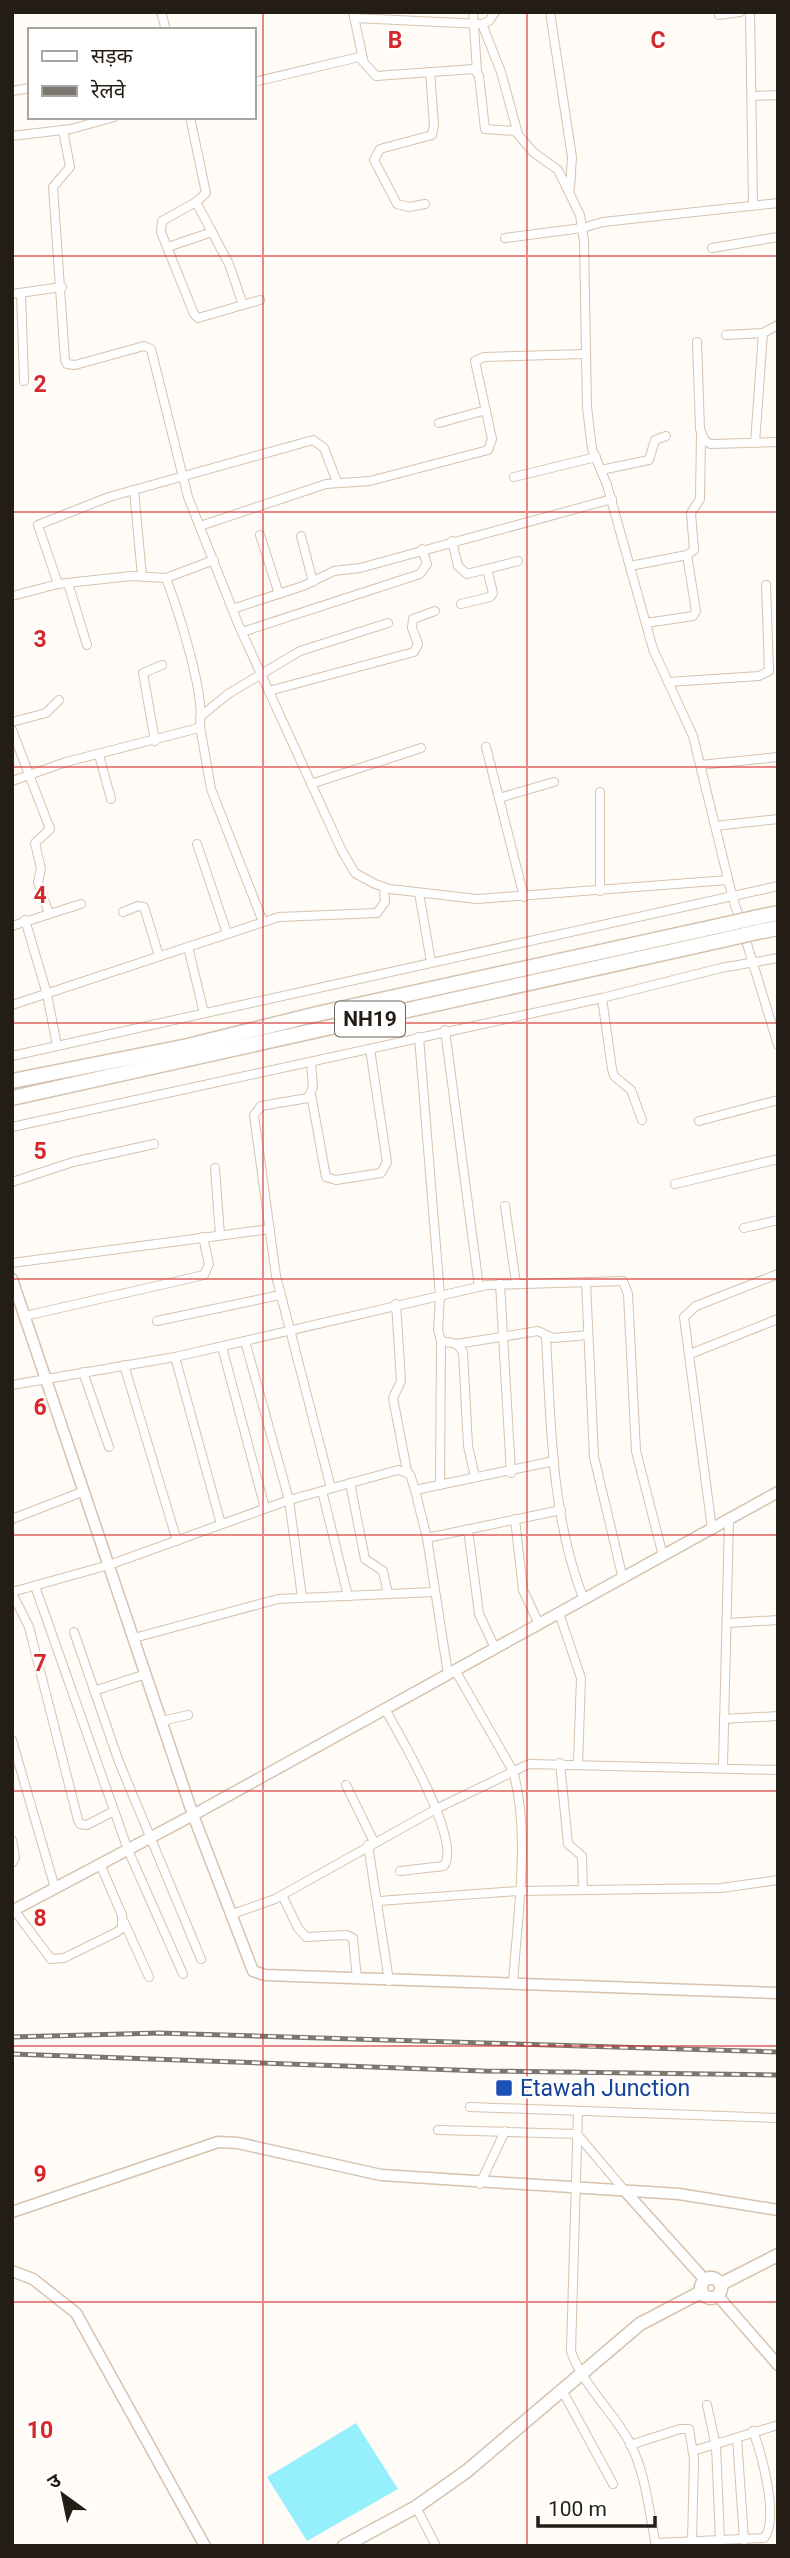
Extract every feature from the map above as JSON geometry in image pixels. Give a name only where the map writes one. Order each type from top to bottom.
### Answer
[{"type":"highway","name":"NH19","points":[[12,1098],[756,925],[778,913]]},
{"type":"highway","name":"NH19","points":[[756,925],[778,928]]},
{"type":"highway","name":"NH19","points":[[12,1081],[725,932]]},
{"type":"main road","points":[[344,2546],[363,2541],[467,2471],[640,2324],[703,2286],[705,2297],[778,2255]]},
{"type":"street","points":[[473,12],[501,72],[518,134]]},
{"type":"street","points":[[477,71],[471,68],[376,76],[363,59],[353,15],[478,24],[489,21],[495,12]]},
{"type":"street","points":[[550,12],[572,157],[570,191]]},
{"type":"street","points":[[719,15],[740,12]]},
{"type":"street","points":[[750,12],[753,205]]},
{"type":"street","points":[[478,24],[477,71],[485,129],[511,130],[518,134],[533,152],[554,166],[570,191],[582,228],[588,424],[646,623],[668,682],[685,716],[700,765],[732,895],[778,1045]]},
{"type":"street","points":[[256,82],[354,58],[363,59]]},
{"type":"street","points":[[425,204],[409,207],[397,204],[374,160],[380,149],[432,135],[434,125],[430,72]]},
{"type":"street","points":[[753,96],[778,95]]},
{"type":"street","points":[[12,136],[63,130],[106,119]]},
{"type":"street","points":[[190,119],[206,189],[196,202],[160,224],[168,247],[198,318],[260,300]]},
{"type":"street","points":[[63,130],[70,167],[54,187],[67,364],[75,365],[144,346],[151,349],[182,477],[200,526],[242,632],[349,866],[363,879],[384,887],[488,900],[728,880]]},
{"type":"street","points":[[196,202],[229,264],[243,305]]},
{"type":"street","points":[[505,238],[582,228],[603,222],[778,203]]},
{"type":"street","points":[[168,247],[212,232]]},
{"type":"street","points":[[712,248],[778,237]]},
{"type":"street","points":[[24,381],[17,293],[62,287]]},
{"type":"street","points":[[726,335],[763,333],[778,325]]},
{"type":"street","points":[[755,443],[763,333]]},
{"type":"street","points":[[630,566],[687,555],[694,550],[691,513],[700,499],[701,435],[697,342]]},
{"type":"street","points":[[200,526],[337,482],[370,481],[488,450],[493,443],[475,365],[478,358],[585,354]]},
{"type":"street","points":[[439,423],[486,410]]},
{"type":"street","points":[[701,435],[711,444],[778,442]]},
{"type":"street","points":[[601,470],[644,463],[652,456],[655,440],[666,436]]},
{"type":"street","points":[[58,584],[39,533],[39,523],[134,490],[317,440],[324,447],[337,482]]},
{"type":"street","points":[[514,477],[596,457]]},
{"type":"street","points":[[134,490],[142,576]]},
{"type":"street","points":[[232,609],[313,582],[334,571],[360,568],[612,499]]},
{"type":"street","points":[[260,535],[279,594]]},
{"type":"street","points":[[301,536],[313,582]]},
{"type":"street","points":[[452,541],[463,572],[518,561]]},
{"type":"street","points":[[242,632],[420,574],[427,564],[422,549]]},
{"type":"street","points":[[646,623],[693,616],[696,611],[687,555]]},
{"type":"street","points":[[12,596],[58,584],[142,576],[166,578],[214,560]]},
{"type":"street","points":[[461,604],[490,597],[493,593],[488,569]]},
{"type":"street","points":[[166,578],[183,624],[211,789],[263,922]]},
{"type":"street","points":[[68,583],[87,645]]},
{"type":"street","points":[[668,682],[759,676],[769,671],[766,585]]},
{"type":"street","points":[[269,691],[414,652],[418,644],[412,628],[413,619],[435,611]]},
{"type":"street","points":[[12,781],[29,774],[196,730],[200,722],[228,694],[284,664],[300,651],[388,623]]},
{"type":"street","points":[[155,741],[143,673],[162,665]]},
{"type":"street","points":[[12,722],[46,713],[59,699]]},
{"type":"street","points":[[12,730],[50,829],[35,843],[41,869],[38,882],[49,914]]},
{"type":"street","points":[[486,747],[524,897]]},
{"type":"street","points":[[312,784],[421,748]]},
{"type":"street","points":[[99,755],[111,799]]},
{"type":"street","points":[[700,765],[778,757]]},
{"type":"street","points":[[499,797],[554,782]]},
{"type":"street","points":[[600,792],[600,891]]},
{"type":"street","points":[[715,826],[778,820]]},
{"type":"street","points":[[197,844],[227,933]]},
{"type":"street","points":[[12,1056],[778,886]]},
{"type":"street","points":[[12,1005],[263,922],[290,916],[377,913],[385,902],[384,887]]},
{"type":"street","points":[[419,893],[431,962]]},
{"type":"street","points":[[12,926],[81,904]]},
{"type":"street","points":[[122,912],[138,906],[144,907],[159,956]]},
{"type":"street","points":[[25,920],[47,994],[57,1046]]},
{"type":"street","points":[[188,947],[204,1013]]},
{"type":"street","points":[[12,1127],[290,1064],[311,1063],[445,1030],[603,998],[721,968],[778,958]]},
{"type":"street","points":[[603,998],[614,1076],[631,1090],[642,1121]]},
{"type":"street","points":[[768,1012],[778,1010]]},
{"type":"street","points":[[445,1030],[479,1287]]},
{"type":"street","points":[[419,1037],[440,1296],[440,1485]]},
{"type":"street","points":[[311,1063],[311,1094],[326,1177],[336,1180],[381,1173],[387,1162],[369,1049]]},
{"type":"street","points":[[311,1094],[304,1100],[256,1109],[259,1164],[280,1296],[331,1488]]},
{"type":"street","points":[[699,1121],[778,1100]]},
{"type":"street","points":[[12,1182],[73,1162],[154,1144]]},
{"type":"street","points":[[675,1184],[778,1159]]},
{"type":"street","points":[[215,1168],[220,1235]]},
{"type":"street","points":[[505,1206],[516,1283]]},
{"type":"street","points":[[744,1228],[778,1220]]},
{"type":"street","points":[[12,1263],[270,1229]]},
{"type":"street","points":[[25,1316],[204,1275],[209,1264],[204,1237]]},
{"type":"street","points":[[712,1529],[690,1354],[683,1321],[689,1310],[778,1274]]},
{"type":"street","points":[[12,1279],[193,1815],[249,1966],[258,1974],[388,1981],[778,1993]]},
{"type":"street","points":[[12,1385],[44,1377],[175,1357],[289,1328],[479,1287],[516,1283],[619,1280],[626,1284],[636,1451],[663,1556]]},
{"type":"street","points":[[586,1282],[594,1457],[623,1578]]},
{"type":"street","points":[[500,1284],[511,1473]]},
{"type":"street","points":[[157,1321],[280,1296]]},
{"type":"street","points":[[396,1304],[401,1381],[393,1398],[407,1471],[415,1490],[427,1538],[433,1592],[451,1672],[513,1771],[522,1813],[513,1984]]},
{"type":"street","points":[[690,1354],[778,1319]]},
{"type":"street","points":[[441,1341],[457,1344],[538,1331],[546,1337],[588,1335]]},
{"type":"street","points":[[546,1337],[554,1461],[561,1510],[570,1563],[584,1600]]},
{"type":"street","points":[[245,1341],[289,1500],[302,1597]]},
{"type":"street","points":[[457,1344],[463,1352],[468,1446],[475,1477]]},
{"type":"street","points":[[222,1347],[265,1508]]},
{"type":"street","points":[[175,1357],[221,1524]]},
{"type":"street","points":[[124,1366],[177,1541]]},
{"type":"street","points":[[83,1372],[108,1447]]},
{"type":"street","points":[[415,1490],[475,1477],[511,1473],[554,1461]]},
{"type":"street","points":[[114,1811],[87,1825],[80,1824],[78,1820],[29,1627],[12,1593],[109,1565],[289,1500],[407,1471]]},
{"type":"street","points":[[350,1483],[365,1559],[383,1571],[388,1594]]},
{"type":"street","points":[[322,1491],[348,1596]]},
{"type":"street","points":[[12,1519],[82,1492]]},
{"type":"street","points":[[124,1922],[117,1932],[58,1960],[47,1955],[13,1910],[193,1815],[778,1492]]},
{"type":"street","points":[[427,1538],[561,1510]]},
{"type":"street","points":[[515,1519],[523,1590],[539,1624]]},
{"type":"street","points":[[723,1766],[729,1520]]},
{"type":"street","points":[[468,1529],[480,1619],[495,1648]]},
{"type":"street","points":[[35,1586],[128,1850],[183,1974]]},
{"type":"street","points":[[134,1638],[265,1601],[433,1592]]},
{"type":"street","points":[[559,1613],[581,1678],[578,1764]]},
{"type":"street","points":[[728,1623],[778,1620]]},
{"type":"street","points":[[74,1632],[119,1762],[201,1959]]},
{"type":"street","points":[[94,1691],[146,1674]]},
{"type":"street","points":[[385,1709],[438,1808],[448,1861],[439,1867],[400,1871]]},
{"type":"street","points":[[162,1721],[188,1715]]},
{"type":"street","points":[[724,1719],[778,1716]]},
{"type":"street","points":[[12,1740],[55,1888]]},
{"type":"street","points":[[559,1763],[568,1844],[582,1856],[583,1890]]},
{"type":"street","points":[[230,1915],[282,1895],[438,1808],[529,1764],[723,1766],[778,1770]]},
{"type":"street","points":[[346,1785],[371,1844],[388,1981]]},
{"type":"street","points":[[12,1840],[15,1858],[12,1863]]},
{"type":"street","points":[[100,1864],[149,1977]]},
{"type":"street","points":[[379,1901],[518,1891],[721,1888],[778,1880]]},
{"type":"street","points":[[282,1895],[298,1928],[306,1937],[347,1935],[353,1938],[357,1979]]},
{"type":"street","points":[[470,2107],[778,2119]]},
{"type":"street","points":[[578,2111],[571,2351],[582,2373],[630,2445],[644,2486],[655,2544],[764,2538],[769,2527],[765,2466],[753,2431]]},
{"type":"street","points":[[438,2130],[578,2134],[703,2286]]},
{"type":"street","points":[[480,2183],[505,2131]]},
{"type":"street","points":[[12,2212],[218,2142],[238,2143],[360,2172],[480,2183],[678,2194],[778,2210]]},
{"type":"street","points":[[12,2271],[33,2278],[76,2313],[205,2546]]},
{"type":"street","points":[[720,2290],[778,2365]]},
{"type":"street","points":[[562,2390],[613,2484]]},
{"type":"street","points":[[707,2405],[716,2446],[720,2540]]},
{"type":"street","points":[[694,2451],[778,2425]]},
{"type":"street","points":[[630,2445],[689,2429],[694,2451],[692,2541]]},
{"type":"street","points":[[737,2438],[744,2540]]},
{"type":"street","points":[[416,2507],[436,2546]]},
{"type":"water","points":[[356,2423],[398,2489],[307,2541],[267,2477]]},
{"type":"railway","points":[[12,2037],[159,2033],[778,2052]]},
{"type":"railway","points":[[12,2054],[483,2071],[778,2075]]},
{"type":"place","name":"Etawah Junction","points":[[504,2088]]}]
